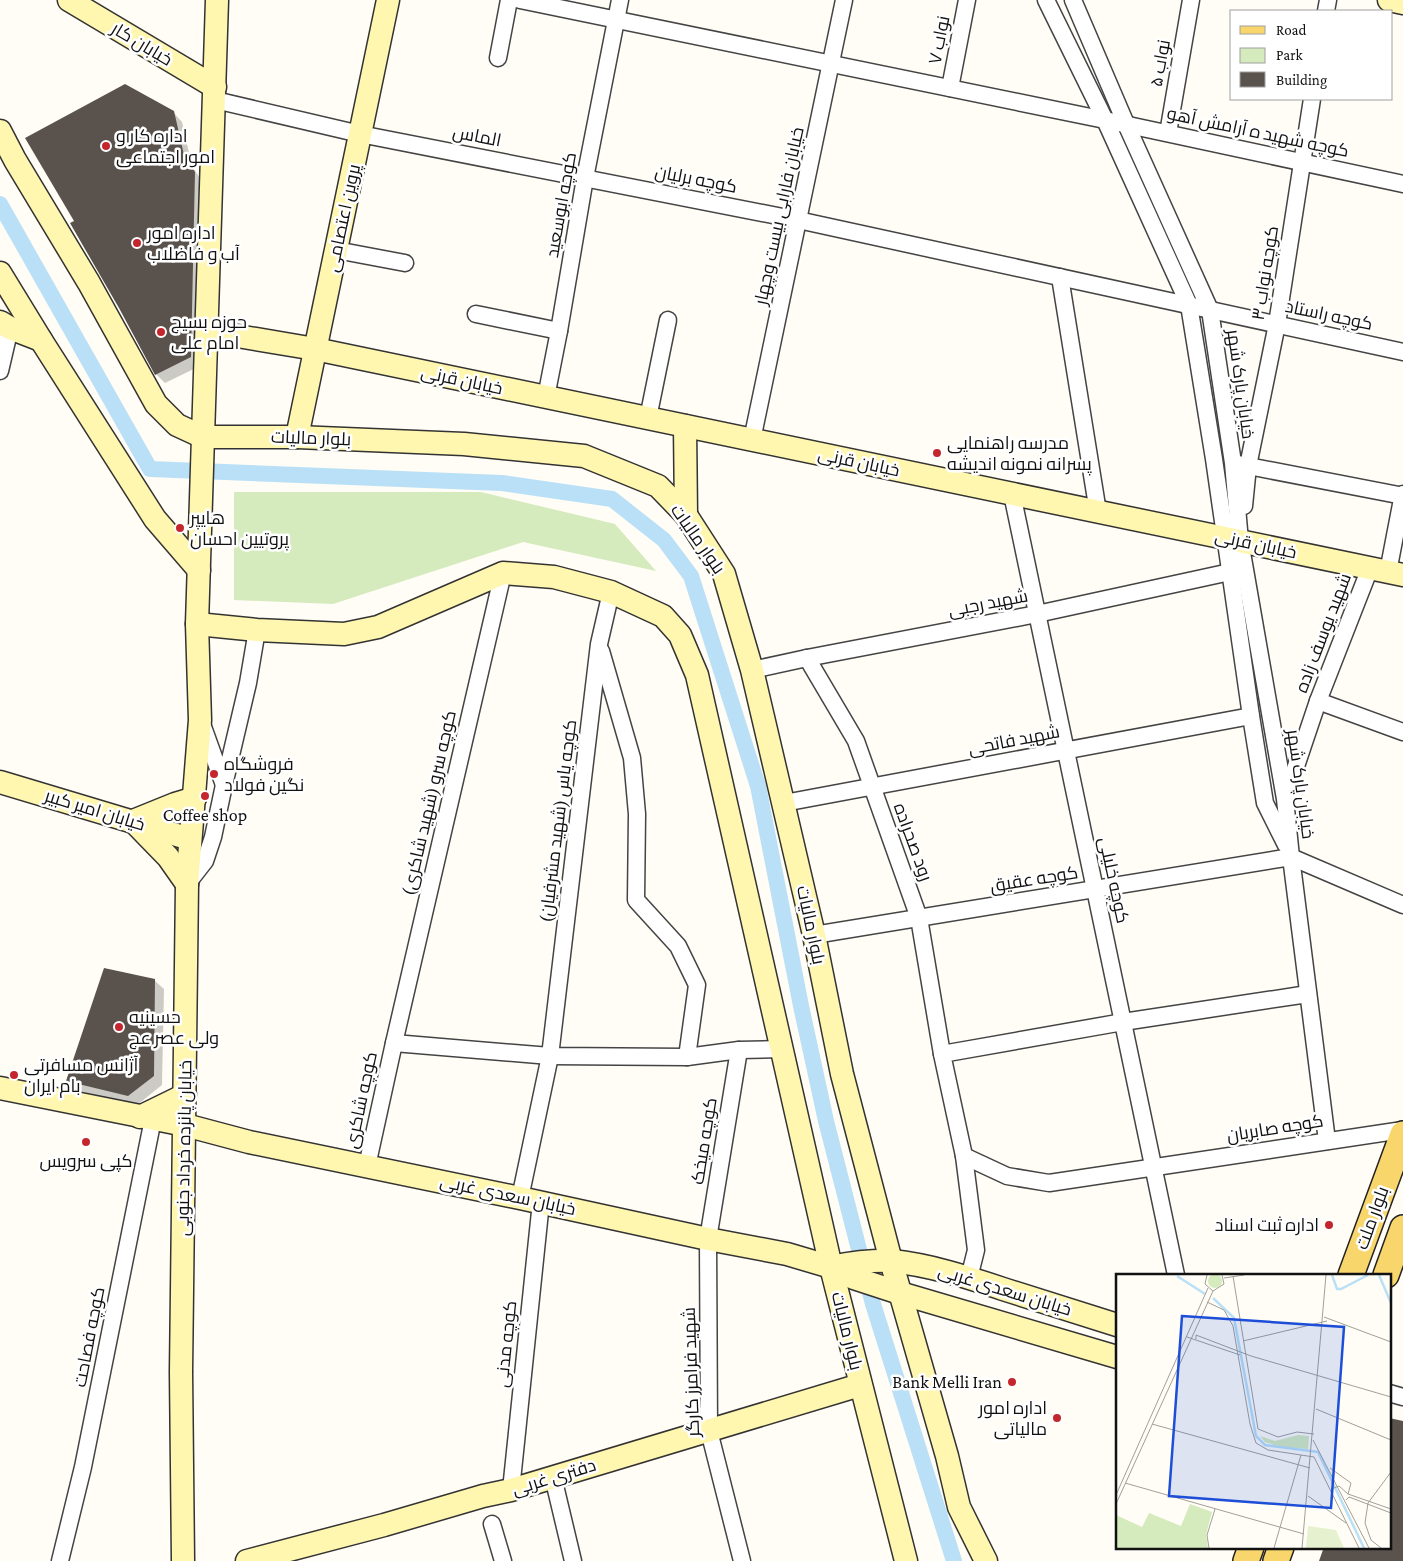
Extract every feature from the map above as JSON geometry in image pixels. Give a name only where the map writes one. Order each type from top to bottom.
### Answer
[{"type":"main road","name":"بلوار ملت","points":[[1351,1274],[1403,1134]]},
{"type":"main road","name":"بلوار ملت","points":[[1386,1274],[1403,1228]]},
{"type":"main road","points":[[1246,1561],[1251,1548]]},
{"type":"main road","points":[[1276,1561],[1282,1548]]},
{"type":"street","name":"خیابان کار","points":[[69,0],[215,94]]},
{"type":"street","points":[[203,438],[218,0]]},
{"type":"street","name":"پروین اعتصامی","points":[[297,437],[388,0]]},
{"type":"street","points":[[498,58],[509,0]]},
{"type":"street","name":"کوچه شهید ه آرامش آهو","points":[[520,0],[1126,124],[1403,184]]},
{"type":"street","name":"کوچه ابوسعید","points":[[546,397],[585,178],[620,0]]},
{"type":"street","name":"خیابان فارابی بیست وچهار","points":[[752,440],[844,0]]},
{"type":"street","name":"نواب ۷","points":[[950,88],[967,0]]},
{"type":"street","name":"خیابان پارک شهر","points":[[1046,0],[1105,120],[1189,305],[1233,539],[1285,798],[1291,857]]},
{"type":"street","name":"خیابان پارک شهر","points":[[1073,0],[1126,124],[1210,310],[1240,465]]},
{"type":"street","name":"نواب ۵","points":[[1168,133],[1192,0]]},
{"type":"street","points":[[1390,0],[1403,3]]},
{"type":"street","name":"الماس","points":[[215,94],[360,134],[585,178]]},
{"type":"street","name":"کوچه نواب ۳","points":[[1233,539],[1240,465],[1277,324],[1312,100]]},
{"type":"street","name":"بلوار مالیات","points":[[0,131],[8,163],[89,283],[156,404],[177,425],[203,438],[297,437],[464,444],[584,456],[658,486],[686,515],[724,574],[752,670],[814,935],[842,1074],[869,1266],[892,1290]]},
{"type":"street","name":"کوچه برلیان","points":[[585,178],[798,220],[1060,277]]},
{"type":"street","points":[[336,250],[404,263]]},
{"type":"street","points":[[0,273],[155,519],[199,570]]},
{"type":"street","points":[[1060,277],[1098,512]]},
{"type":"street","name":"کوچه راستاد","points":[[1060,277],[1403,352]]},
{"type":"street","points":[[476,314],[559,331]]},
{"type":"street","points":[[648,418],[668,320]]},
{"type":"street","points":[[0,371],[5,325],[41,340]]},
{"type":"street","name":"خیابان قرنی","points":[[208,331],[315,350],[546,397],[1387,571]]},
{"type":"street","points":[[684,426],[686,515]]},
{"type":"street","name":"خیابان پانزده خرداد جنوبی","points":[[182,1561],[187,884],[200,720],[197,635],[203,438]]},
{"type":"street","points":[[1240,465],[1403,495]]},
{"type":"street","name":"کوچه خلیلی","points":[[1012,494],[1176,1274]]},
{"type":"street","name":"شهید یوسف زاده","points":[[1285,798],[1318,701],[1387,571],[1403,495]]},
{"type":"street","name":"خیابان پارک شهر","points":[[1233,539],[1230,572],[1266,803],[1291,857]]},
{"type":"street","name":"شهید رجبی","points":[[752,670],[1037,614],[1230,572]]},
{"type":"street","name":"بلوار مالیات","points":[[197,635],[257,630],[344,634],[378,627],[503,573],[554,576],[611,592],[662,616],[680,635],[697,675],[831,1267],[906,1561]]},
{"type":"street","name":"کوچه سرو (شهید شاکری)","points":[[394,1043],[503,573]]},
{"type":"street","name":"کوچه یاس (شهید مشرفیان)","points":[[530,1200],[550,1056],[599,644],[611,592]]},
{"type":"street","points":[[195,798],[133,821],[168,857],[187,884],[205,861],[213,837],[248,683],[257,630]]},
{"type":"street","points":[[599,644],[632,758],[637,814],[636,900],[678,946],[697,985],[687,1057]]},
{"type":"street","name":"رود صحراده","points":[[807,658],[856,741],[919,918],[942,1054],[964,1156],[976,1250],[969,1278]]},
{"type":"street","points":[[1318,701],[1403,732]]},
{"type":"street","name":"شهید فاتحی","points":[[784,803],[1251,716]]},
{"type":"street","points":[[200,720],[224,785]]},
{"type":"street","name":"خیابان امیر کبیر","points":[[0,782],[190,839]]},
{"type":"street","points":[[1291,857],[1403,905]]},
{"type":"street","points":[[1291,857],[1327,1141]]},
{"type":"street","name":"کوچه عقیق","points":[[814,935],[1291,857]]},
{"type":"street","points":[[942,1054],[1123,1022],[1308,994]]},
{"type":"street","points":[[394,1043],[550,1056],[687,1057],[739,1050],[782,1049]]},
{"type":"street","name":"کوچه شاکری","points":[[367,1166],[394,1043]]},
{"type":"street","name":"کوچه میخک","points":[[708,1239],[739,1050]]},
{"type":"street","name":"خیابان سعدی غربی","points":[[0,1088],[185,1125],[249,1142],[786,1254],[831,1267]]},
{"type":"street","points":[[146,1118],[185,1096]]},
{"type":"street","name":"کوچه فصاحت","points":[[60,1561],[83,1466],[146,1118]]},
{"type":"street","name":"کوچه صابریان","points":[[964,1156],[1007,1176],[1049,1183],[1403,1130]]},
{"type":"street","name":"کوچه مدنی","points":[[511,1490],[530,1200]]},
{"type":"street","name":"شهید فرامرز کارگر","points":[[708,1239],[709,1431],[742,1561]]},
{"type":"street","points":[[831,1267],[869,1266]]},
{"type":"street","name":"خیابان سعدی غربی","points":[[869,1266],[926,1266],[1116,1325]]},
{"type":"street","name":"خیابان سعدی غربی","points":[[869,1266],[892,1290],[1116,1357]]},
{"type":"street","points":[[892,1290],[912,1335],[947,1456],[959,1507],[986,1561]]},
{"type":"street","points":[[912,1335],[918,1323],[928,1314],[948,1308]]},
{"type":"street","name":"دفتری غربی","points":[[246,1561],[511,1490],[860,1385]]},
{"type":"street","points":[[1390,1393],[1403,1397]]},
{"type":"street","points":[[553,1477],[573,1561]]},
{"type":"street","points":[[492,1524],[503,1561]]},
{"type":"green space","points":[[234,492],[481,492],[615,524],[656,571],[523,542],[333,604],[234,600]]},
{"type":"building","points":[[125,84],[174,111],[184,155],[195,172],[191,357],[155,375],[70,223],[74,221],[25,138]]},
{"type":"building","name":"حسینیه ولی عصر عج","points":[[104,968],[155,979],[154,1076],[128,1096],[66,1081]]},
{"type":"building","points":[[1390,1418],[1403,1421],[1403,1561],[1319,1561],[1324,1548],[1390,1548]]},
{"type":"waterway","points":[[0,204],[150,469],[502,483],[612,499],[664,540],[691,576],[758,786],[801,1006],[826,1121],[873,1304],[954,1561]]},
{"type":"place","name":"اداره کار و امور اجتماعی","points":[[106,146]]},
{"type":"place","name":"اداره امور آب و فاضلاب","points":[[137,243]]},
{"type":"place","name":"حوزه بسیج امام علی","points":[[161,332]]},
{"type":"place","name":"مدرسه راهنمایی پسرانه نمونه اندیشه","points":[[937,453]]},
{"type":"place","name":"هایپر پروتیین احسان","points":[[180,528]]},
{"type":"place","name":"فروشگاه نگین فولاد","points":[[214,774]]},
{"type":"place","name":"Coffee shop","points":[[205,796]]},
{"type":"place","name":"حسینیه ولی عصر عج","points":[[119,1027]]},
{"type":"place","name":"آژانس مسافرتی بام ایران","points":[[14,1075]]},
{"type":"place","name":"کپی سرویس","points":[[86,1142]]},
{"type":"place","name":"اداره ثبت اسناد","points":[[1329,1225]]},
{"type":"place","name":"Bank Melli Iran","points":[[1012,1382]]},
{"type":"place","name":"اداره امور مالیاتی","points":[[1057,1418]]}]
